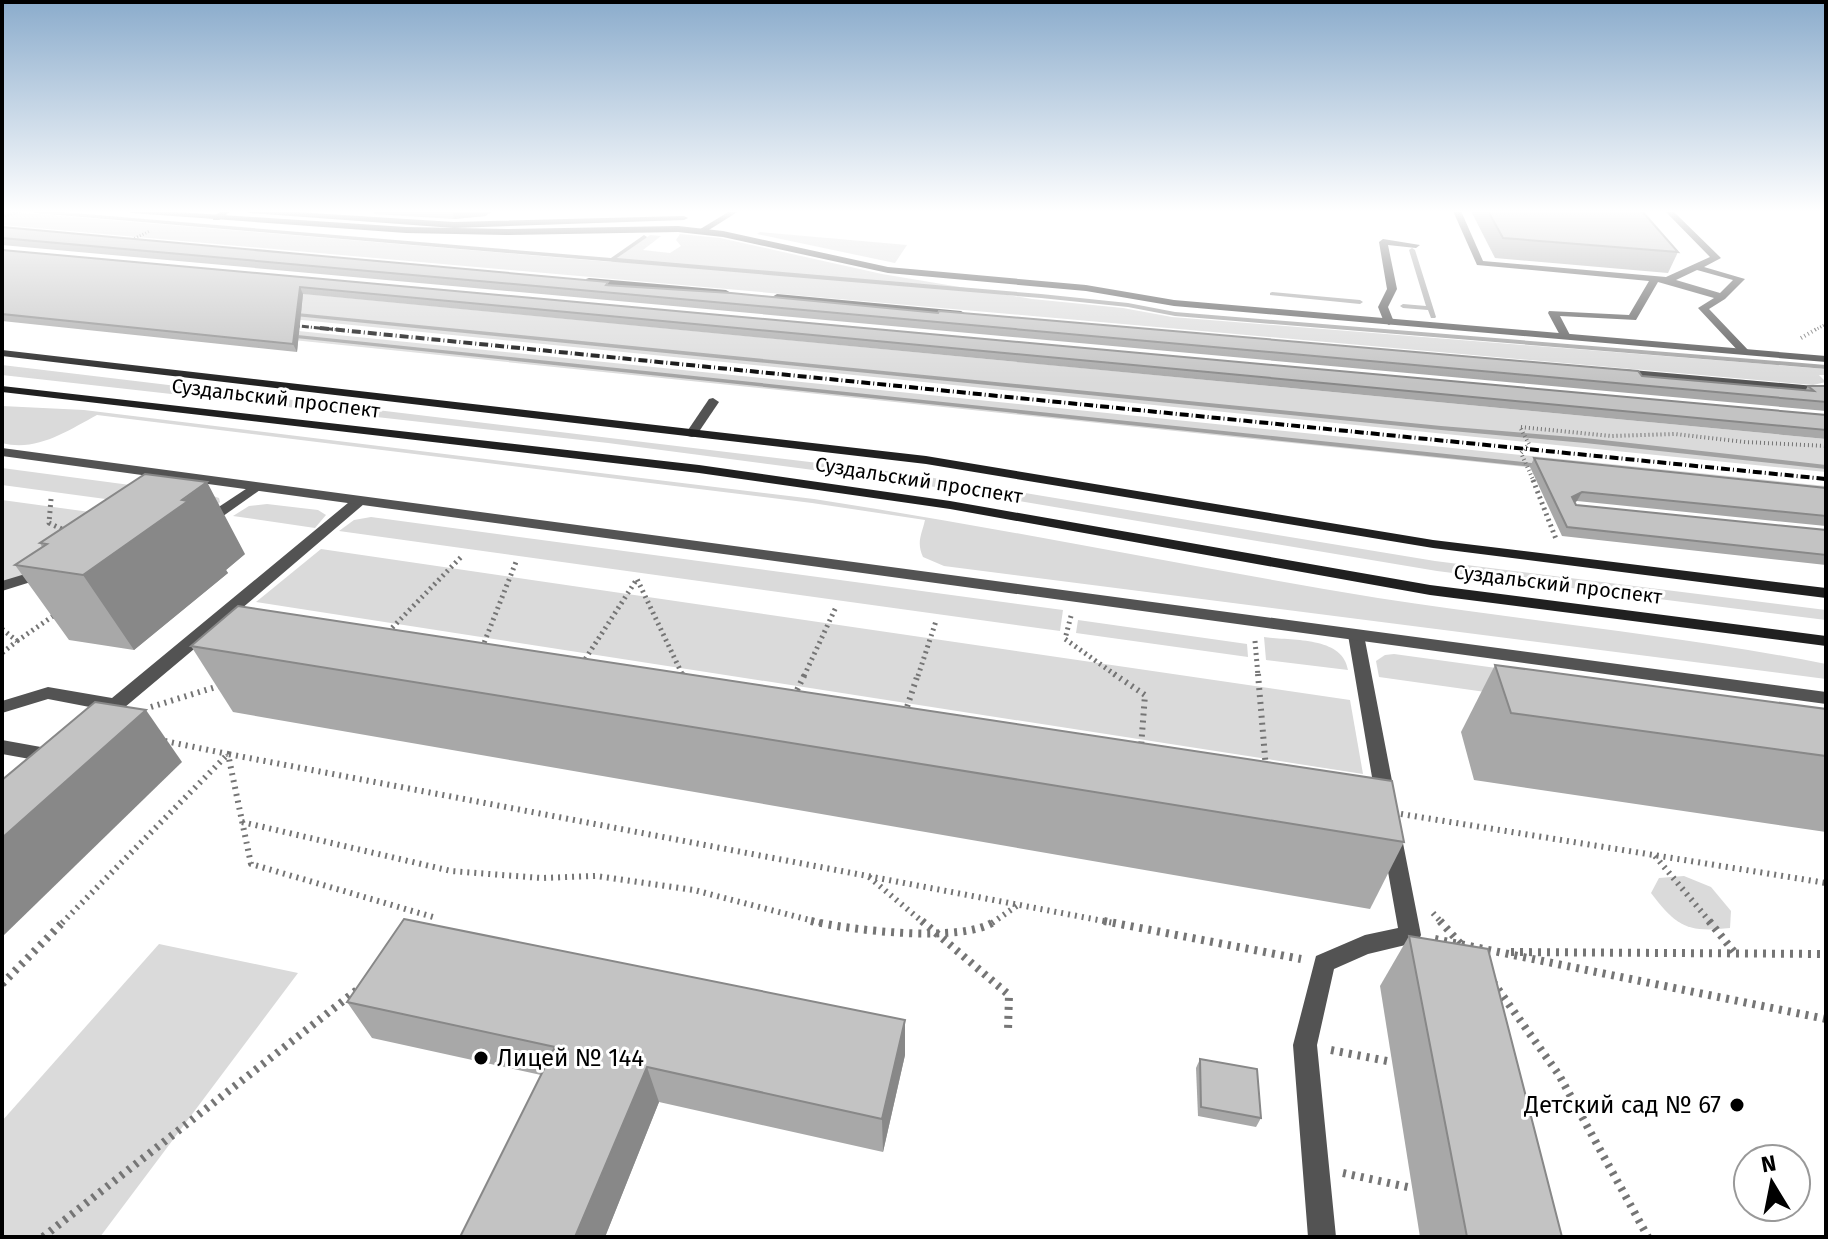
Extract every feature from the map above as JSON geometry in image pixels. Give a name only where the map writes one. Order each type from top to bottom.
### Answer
[{"type":"main road","name":"Суздальский проспект","points":[[2,353],[926,460],[1449,546],[1826,593]]},
{"type":"main road","name":"Суздальский проспект","points":[[2,389],[699,469],[950,505],[1430,590],[1826,641]]},
{"type":"street","points":[[882,269],[1086,288],[1241,310],[1826,359]]},
{"type":"street","points":[[1388,269],[1392,289],[1383,307],[1389,322]]},
{"type":"street","points":[[1540,269],[1667,280],[1722,297]]},
{"type":"street","points":[[1667,280],[1697,269]]},
{"type":"street","points":[[1702,269],[1740,279],[1722,297],[1703,308],[1745,352]]},
{"type":"street","points":[[570,279],[743,294]]},
{"type":"street","points":[[1566,337],[1553,313],[1632,318],[1654,280]]},
{"type":"street","points":[[759,296],[966,314]]},
{"type":"street","points":[[1603,371],[1826,390]]},
{"type":"street","points":[[692,433],[713,402]]},
{"type":"street","points":[[2,452],[1826,698]]},
{"type":"street","points":[[193,529],[213,519],[255,487]]},
{"type":"street","points":[[89,727],[359,501]]},
{"type":"street","points":[[2,586],[58,570]]},
{"type":"street","points":[[228,612],[259,617]]},
{"type":"street","points":[[1322,1237],[1305,1045],[1324,963],[1365,945],[1410,935],[1356,635]]},
{"type":"street","points":[[2,707],[48,693],[114,705]]},
{"type":"street","points":[[2,747],[58,751],[32,773]]},
{"type":"street","points":[[1354,781],[1383,786]]},
{"type":"path","points":[[1558,544],[1549,515],[1521,453],[1529,444],[1520,427],[1611,436],[1675,434],[1745,442],[1826,446]]},
{"type":"path","points":[[51,499],[49,523],[74,535]]},
{"type":"path","points":[[384,636],[463,555]]},
{"type":"path","points":[[482,650],[516,562]]},
{"type":"path","points":[[581,665],[637,579],[686,681]]},
{"type":"path","points":[[2,653],[66,607]]},
{"type":"path","points":[[788,711],[836,607]]},
{"type":"path","points":[[1085,618],[1070,616],[1065,639],[1145,695],[1141,749]]},
{"type":"path","points":[[900,728],[936,621]]},
{"type":"path","points":[[2,629],[17,641]]},
{"type":"path","points":[[1241,639],[1257,641],[1267,781]]},
{"type":"path","points":[[147,708],[234,681]]},
{"type":"path","points":[[151,739],[1324,963]]},
{"type":"path","points":[[228,754],[251,864],[433,917]]},
{"type":"path","points":[[2,984],[228,754]]},
{"type":"path","points":[[1388,812],[1826,883]]},
{"type":"path","points":[[242,822],[451,871],[541,878],[596,876],[694,890],[813,922],[854,929],[936,933],[987,927],[1019,905]]},
{"type":"path","points":[[1655,855],[1735,953]]},
{"type":"path","points":[[868,876],[1009,995],[1008,1031]]},
{"type":"path","points":[[1431,910],[1472,956]]},
{"type":"path","points":[[1410,935],[1826,1019]]},
{"type":"path","points":[[1497,952],[1826,954]]},
{"type":"path","points":[[1491,979],[1559,1075],[1648,1237]]},
{"type":"path","points":[[43,1237],[365,983]]},
{"type":"path","points":[[1305,1045],[1392,1062]]},
{"type":"path","points":[[1316,1167],[1412,1188]]},
{"type":"shaded area","points":[[2,269],[42,269],[1826,439],[1826,472],[2,290]]},
{"type":"shaded area","points":[[498,269],[859,269],[1032,299],[1123,308],[1172,317],[1826,369],[1826,375],[1819,375],[1826,382],[1813,385]]},
{"type":"shaded area","points":[[2,301],[1826,486],[1826,498],[2,310]]},
{"type":"shaded area","points":[[2,365],[910,474],[1435,561],[1826,610],[1826,620],[1437,571],[905,482],[608,443],[2,375]]},
{"type":"shaded area","points":[[2,406],[84,410],[814,499],[1378,598],[1770,654],[1826,664],[1826,679],[944,566],[923,557],[920,542],[925,520],[812,503],[97,415],[51,438],[15,445],[2,443]]},
{"type":"shaded area","points":[[2,468],[213,496],[220,502],[209,513],[2,485]]},
{"type":"shaded area","points":[[2,500],[185,525],[2,582]]},
{"type":"shaded area","points":[[267,504],[318,510],[326,515],[315,528],[233,516],[249,506]]},
{"type":"shaded area","points":[[371,517],[1063,610],[1060,631],[339,531],[354,520]]},
{"type":"shaded area","points":[[321,549],[1350,700],[1363,774],[256,602]]},
{"type":"shaded area","points":[[1078,620],[1247,644],[1248,657],[1076,633]]},
{"type":"shaded area","points":[[1264,637],[1302,640],[1327,646],[1344,659],[1348,670],[1266,660]]},
{"type":"shaded area","points":[[1394,654],[1511,670],[1521,697],[1379,677],[1376,661]]},
{"type":"shaded area","points":[[1684,876],[1711,887],[1731,911],[1730,928],[1703,929],[1684,925],[1668,913],[1651,893],[1659,878]]},
{"type":"shaded area","points":[[159,944],[298,973],[100,1237],[2,1237],[2,1121]]},
{"type":"building","points":[[2,269],[210,269],[1826,415],[1826,430],[300,287],[293,344],[2,314]]},
{"type":"building","points":[[345,269],[463,269],[608,282],[606,285],[731,293],[1638,371],[1642,376],[1814,391],[1808,386],[1826,386],[1826,402]]},
{"type":"building","points":[[1534,458],[1826,488],[1826,516],[1582,492],[1572,497],[1576,505],[1826,530],[1826,555],[1567,527]]},
{"type":"building","points":[[145,474],[207,482],[182,500],[188,501],[83,575],[15,565],[47,544],[40,543]]},
{"type":"building","points":[[238,606],[1392,781],[1404,842],[191,646]]},
{"type":"building","points":[[1495,665],[1826,709],[1826,756],[1511,713]]},
{"type":"building","points":[[95,702],[146,710],[2,838],[2,780]]},
{"type":"building","points":[[404,919],[905,1020],[882,1119],[647,1067],[575,1237],[460,1237],[555,1047],[347,1002]]},
{"type":"building","points":[[1409,936],[1488,949],[1562,1237],[1467,1237]]},
{"type":"building","points":[[1200,1059],[1257,1069],[1261,1118],[1201,1107]]},
{"type":"waterway","points":[[719,269],[1041,296],[1128,305],[1175,314],[1826,367]]},
{"type":"waterway","points":[[1418,269],[1433,317]]},
{"type":"waterway","points":[[1272,294],[1360,302]]},
{"type":"waterway","points":[[1403,306],[1430,308]]},
{"type":"waterway","points":[[287,314],[1585,440],[1826,467]]},
{"type":"waterway","points":[[288,336],[1542,466]]},
{"type":"railway","points":[[278,324],[338,330]]},
{"type":"railway","points":[[320,328],[338,330]]},
{"type":"railway","points":[[338,330],[1826,479]]},
{"type":"place","name":"Лицей № 144","points":[[481,1058]]},
{"type":"place","name":"Детский сад № 67","points":[[1737,1105]]}]
